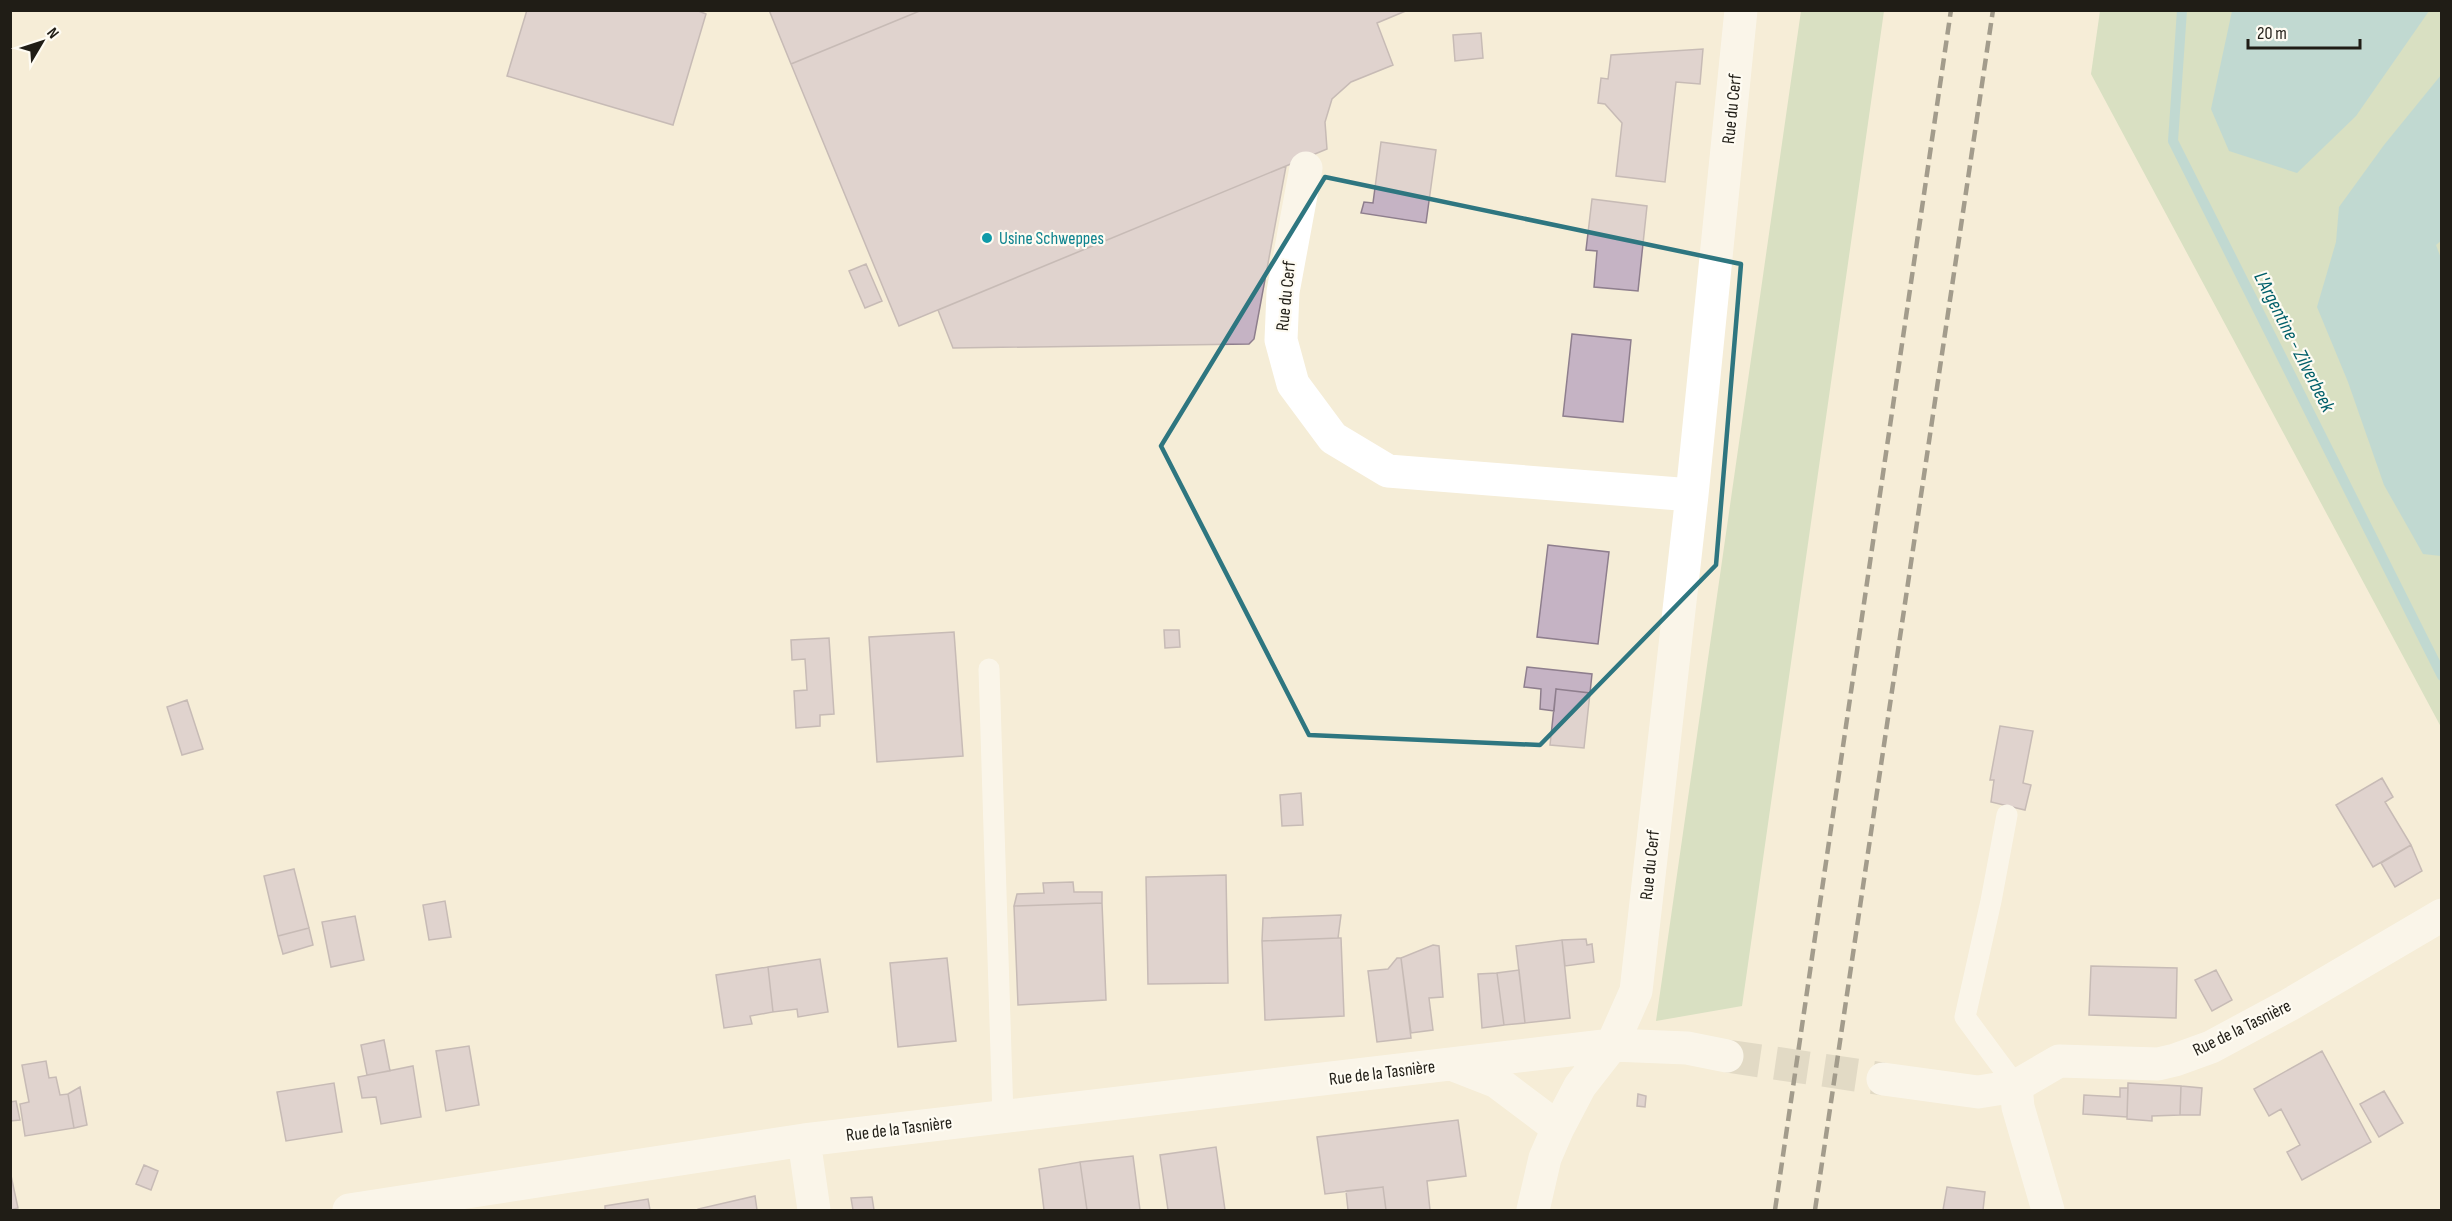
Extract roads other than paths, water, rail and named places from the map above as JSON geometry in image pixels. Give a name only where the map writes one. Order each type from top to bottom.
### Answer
[{"type":"street","name":"Rue du Cerf","points":[[1533,1210],[1545,1158],[1558,1128],[1580,1086],[1612,1046],[1636,991],[1692,495],[1741,10]]},
{"type":"street","name":"Rue du Cerf","points":[[1306,168],[1283,292],[1281,340],[1293,384],[1333,438],[1388,471],[1692,495]]},
{"type":"street","name":"Rue de la Tasnière","points":[[1883,1079],[1978,1092],[2016,1086],[2059,1061],[2158,1064],[2211,1047],[2355,968],[2442,915]]},
{"type":"street","name":"Rue de la Tasnière","points":[[349,1210],[804,1140],[1612,1046],[1687,1048],[1727,1056]]},
{"type":"street","name":"Rue de la Tasnière","points":[[1452,1065],[1497,1082],[1558,1128]]},
{"type":"street","points":[[2016,1086],[2018,1107],[2048,1210]]},
{"type":"street","points":[[804,1140],[814,1210]]},
{"type":"lane","points":[[989,669],[1002,1117]]},
{"type":"lane","points":[[2007,815],[1991,901],[1965,1017],[2016,1086]]},
{"type":"water","points":[[2232,10],[2429,11],[2356,116],[2297,173],[2229,151],[2211,109]]},
{"type":"water","points":[[2441,75],[2442,240],[2436,245],[2442,261],[2441,556],[2423,554],[2384,485],[2348,382],[2317,307],[2336,242],[2339,207],[2384,145]]},
{"type":"waterway","name":"L'Argentine - Zilverbeek","points":[[2182,10],[2173,141],[2442,676]]},
{"type":"tunnel","points":[[1727,1056],[1883,1079]]},
{"type":"railway","points":[[1775,1210],[1951,10]]},
{"type":"railway","points":[[1815,1210],[1993,10]]},
{"type":"place","name":"Usine Schweppes","points":[[987,238]]}]
